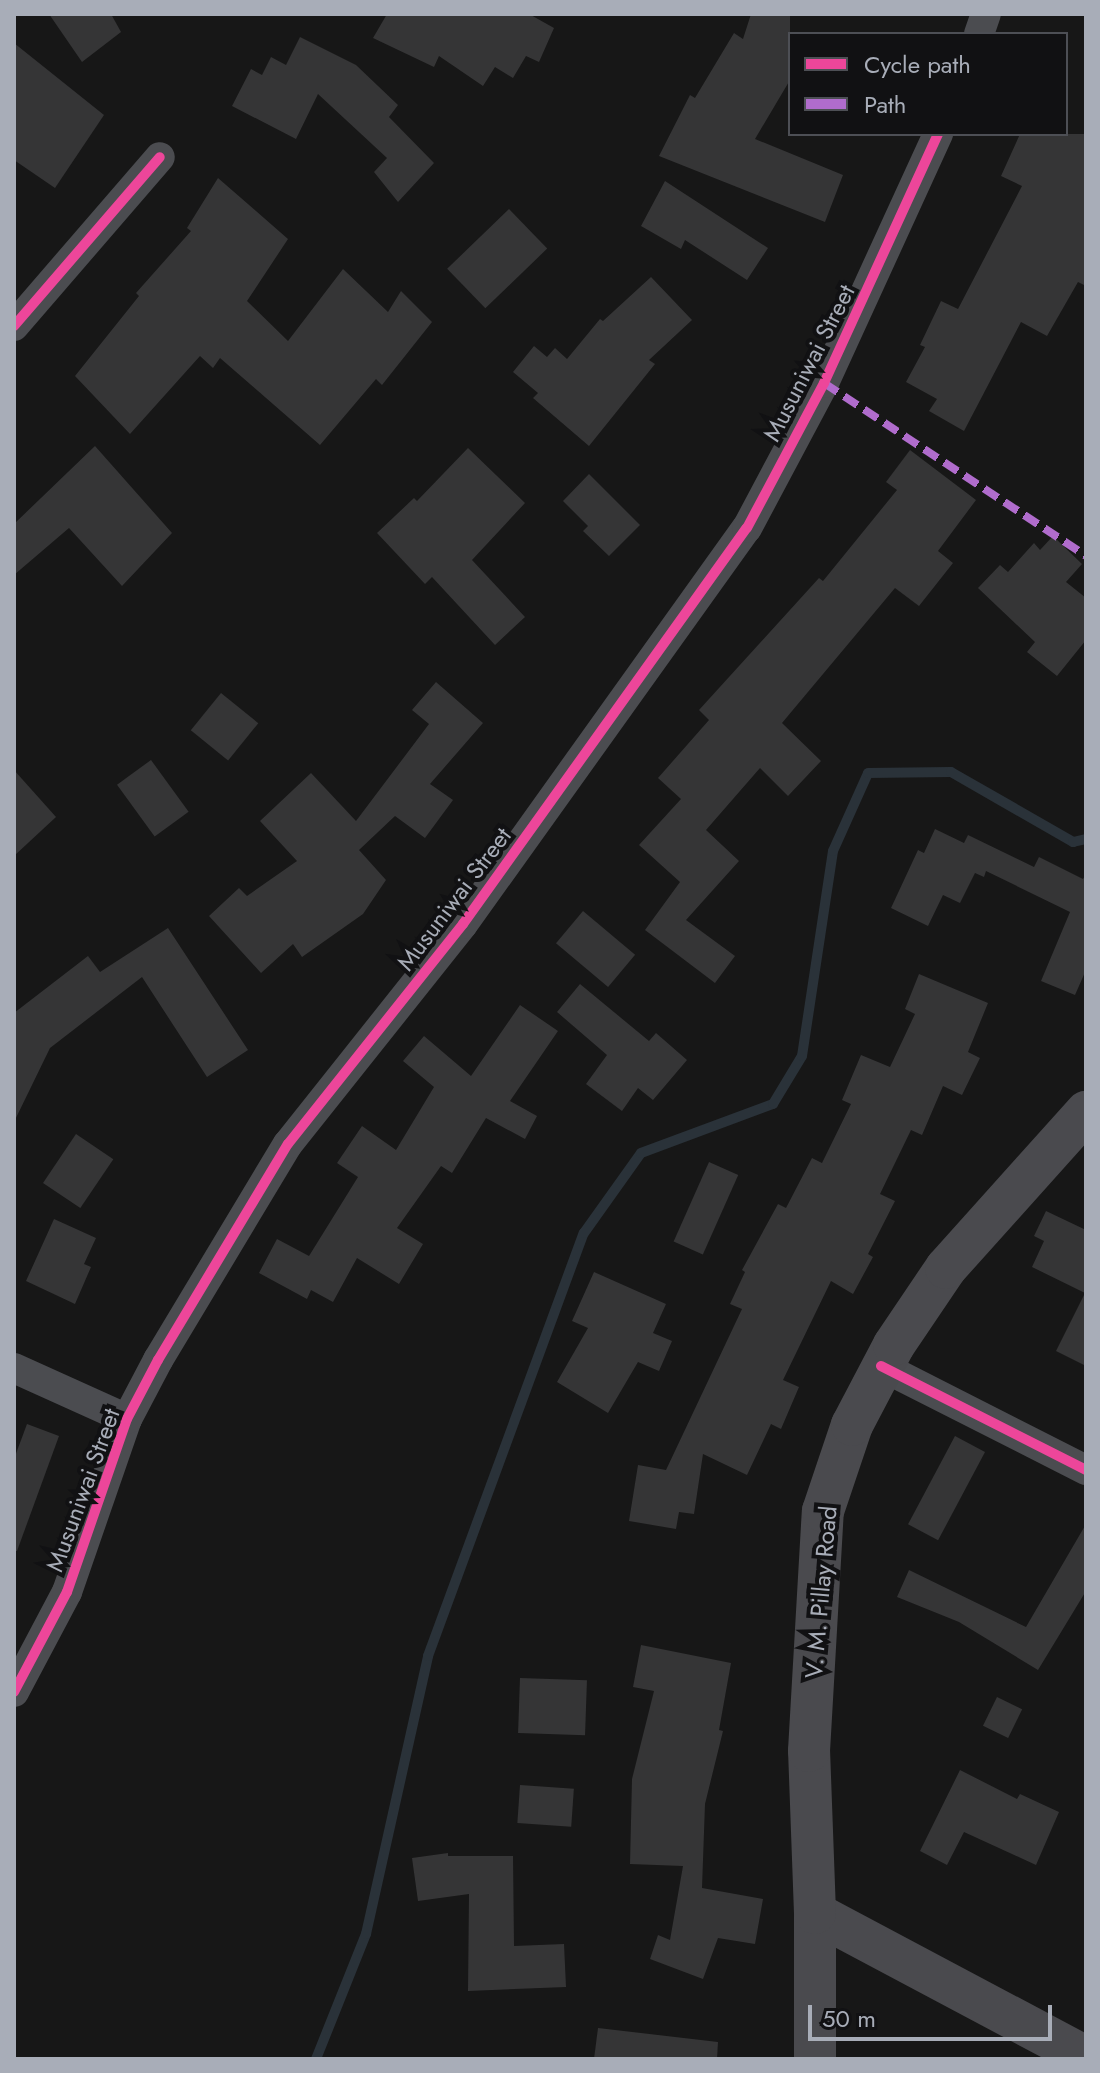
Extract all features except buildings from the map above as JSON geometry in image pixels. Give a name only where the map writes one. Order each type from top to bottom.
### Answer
[{"type":"main road","name":"V. M. Pillay Road","points":[[815,2059],[815,1913],[809,1751],[823,1511],[852,1425],[881,1366],[946,1268],[1086,1112]]},
{"type":"main road","points":[[815,1913],[1086,2057]]},
{"type":"street","name":"Musuniwai Street","points":[[14,1692],[67,1592],[127,1419],[288,1144],[463,924],[747,528],[824,383],[937,136]]},
{"type":"street","points":[[19,309],[160,157]]},
{"type":"street","points":[[881,1366],[1086,1470]]},
{"type":"street","points":[[14,1368],[127,1419]]},
{"type":"waterway","points":[[316,2059],[366,1934],[428,1656],[584,1233],[641,1153],[773,1104],[802,1056],[833,851],[868,773],[951,772],[1073,842],[1086,839]]},
{"type":"marked path","points":[[824,383],[1086,556]]},
{"type":"cycle path","points":[[14,1692],[67,1592],[127,1419],[158,1360],[288,1144],[463,924],[747,528],[824,383],[937,136]]},
{"type":"cycle path","points":[[14,326],[160,157]]},
{"type":"cycle path","points":[[881,1366],[1086,1470]]}]
